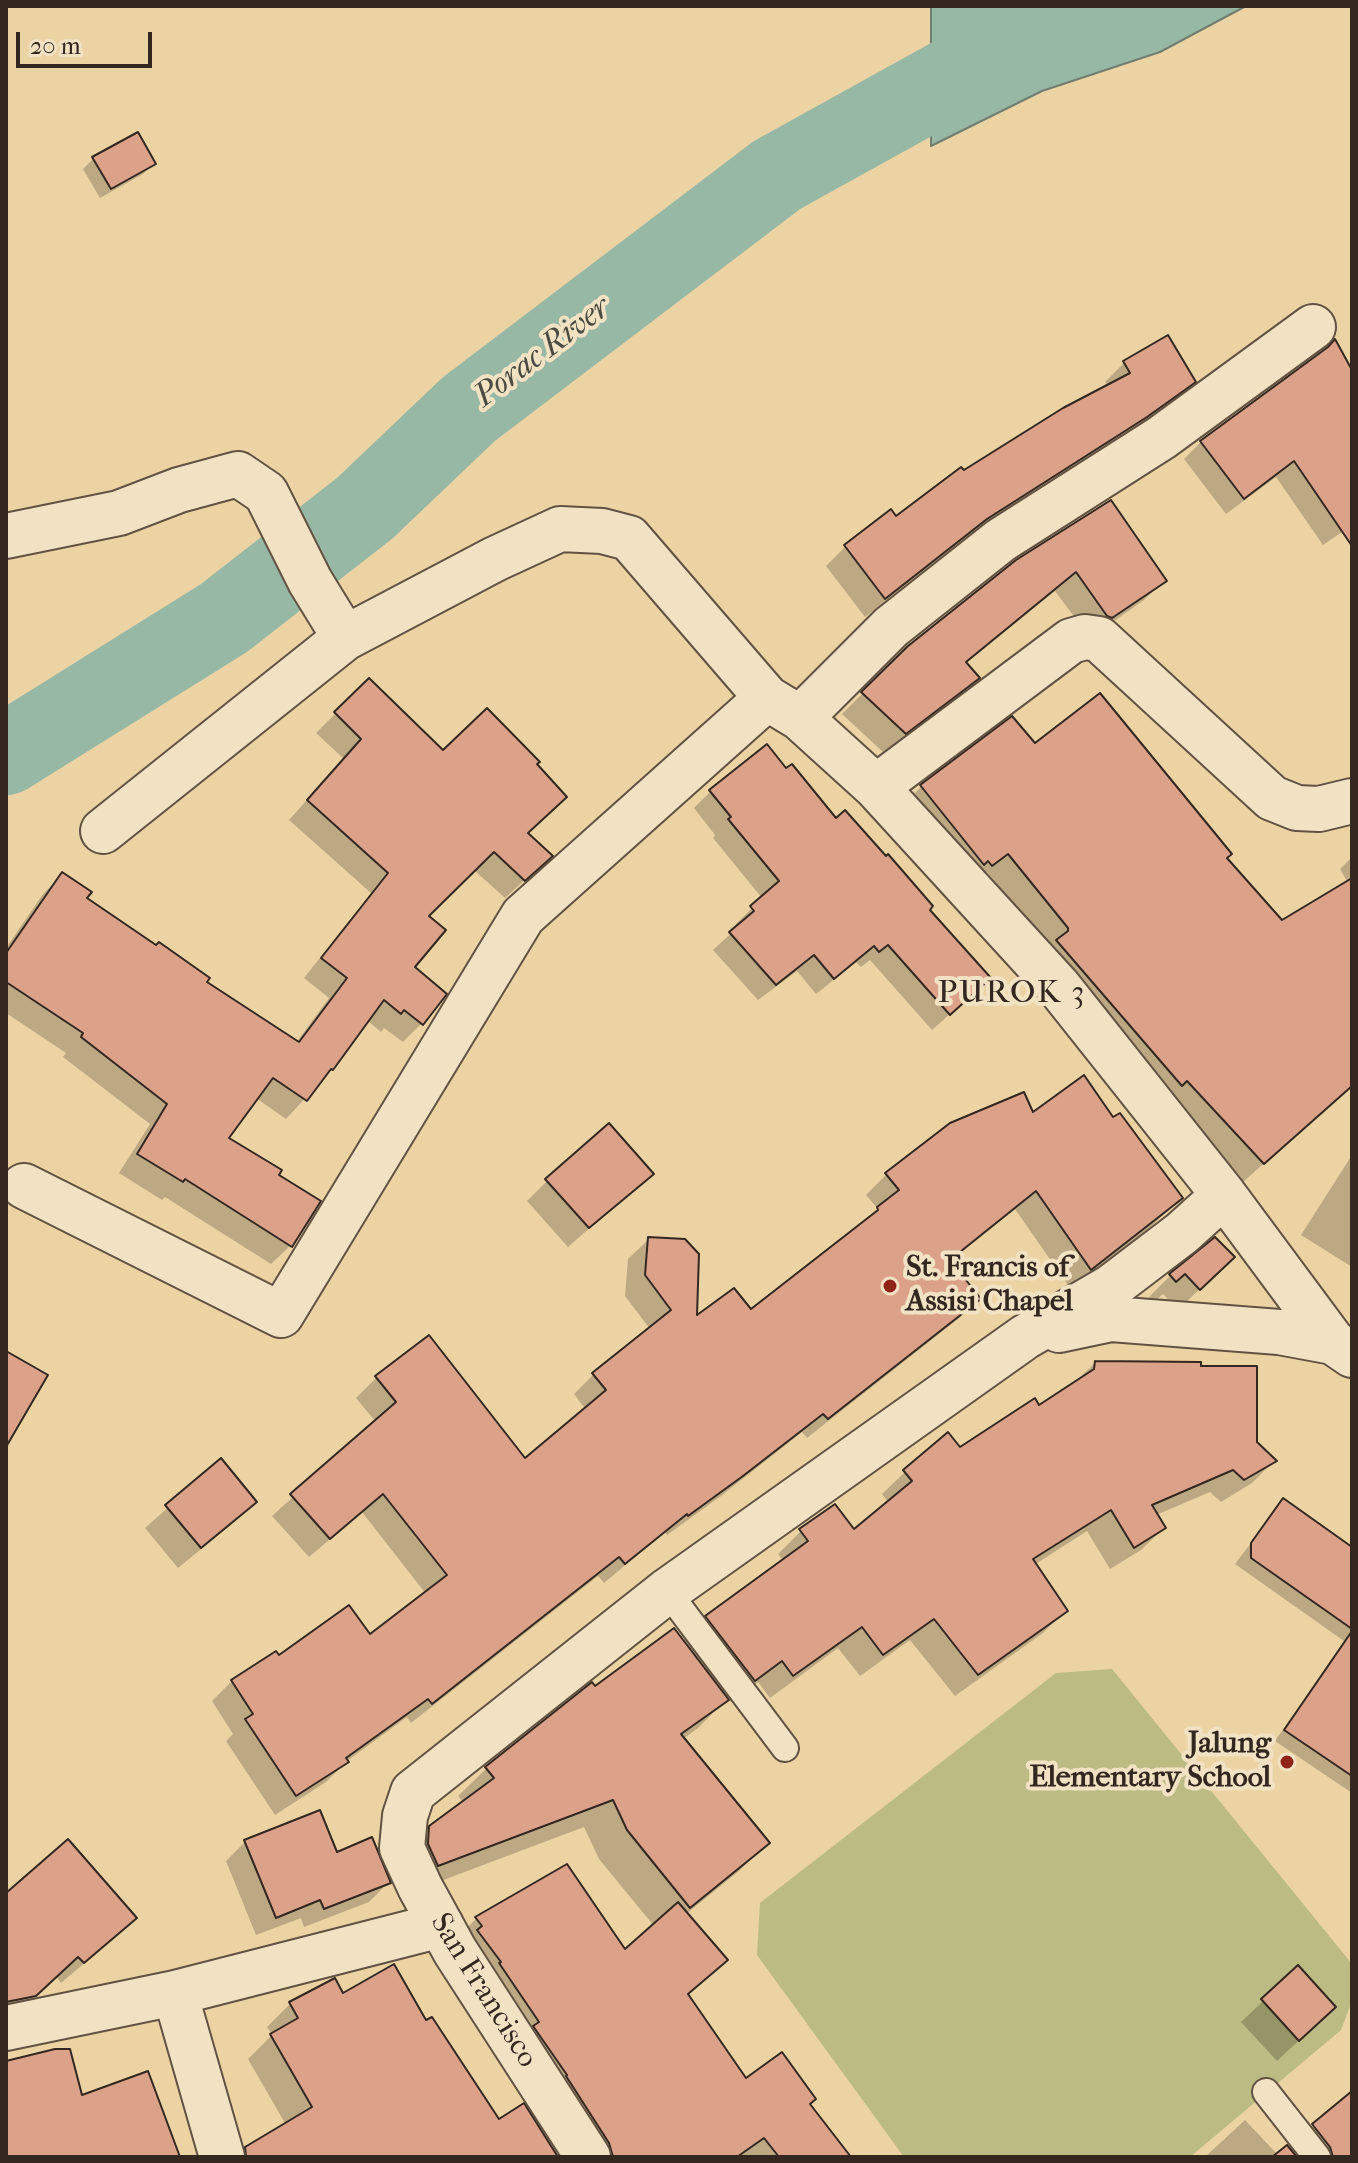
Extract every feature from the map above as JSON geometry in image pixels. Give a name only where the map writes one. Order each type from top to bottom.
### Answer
[{"type":"street","points":[[24,1186],[281,1315],[523,916],[1001,540],[1161,438],[1313,327]]},
{"type":"street","points":[[6,536],[119,513],[179,490],[238,474],[266,493],[310,581],[345,638]]},
{"type":"street","points":[[103,831],[345,638],[495,559],[560,529],[602,531],[629,538],[784,708],[876,787],[1058,986],[1343,1349]]},
{"type":"street","points":[[876,787],[1071,641],[1085,637],[1099,639],[1272,798],[1297,808],[1319,809],[1352,801]]},
{"type":"street","points":[[667,1591],[1025,1337],[1111,1287],[1182,1233],[1224,1195]]},
{"type":"street","points":[[1025,1337],[1111,1319],[1279,1332],[1343,1349]]},
{"type":"street","name":"San Francisco","points":[[588,2157],[420,1887],[402,1848],[405,1816],[413,1792],[667,1591]]},
{"type":"street","points":[[6,2028],[175,1993],[441,1925]]},
{"type":"street","points":[[175,1993],[222,2157]]},
{"type":"lane","points":[[667,1591],[785,1748]]},
{"type":"lane","points":[[1266,2092],[1317,2157]]},
{"type":"green space","points":[[1112,1669],[1352,1964],[1352,2001],[1341,2030],[1190,2157],[904,2157],[757,1955],[760,1903],[1056,1673]]},
{"type":"shaded area","points":[[931,6],[1246,6],[1160,52],[1042,91],[931,146]]},
{"type":"building","points":[[138,132],[156,164],[111,189],[92,157]]},
{"type":"building","points":[[1168,335],[1196,382],[1147,417],[987,519],[885,599],[844,545],[891,509],[896,516],[961,467],[964,470],[1063,408],[1130,373],[1123,361]]},
{"type":"building","points":[[1335,339],[1352,370],[1352,546],[1294,461],[1244,499],[1200,441]]},
{"type":"building","points":[[1111,500],[1167,581],[1112,618],[1107,616],[1076,572],[966,662],[980,678],[906,734],[861,692],[908,646],[1016,560]]},
{"type":"building","points":[[369,678],[443,750],[487,708],[540,762],[537,764],[567,797],[528,833],[553,856],[525,881],[494,852],[429,916],[446,930],[415,967],[447,994],[423,1025],[404,1010],[401,1014],[384,1000],[307,1101],[273,1078],[229,1138],[282,1170],[279,1175],[321,1201],[292,1247],[185,1179],[183,1182],[137,1154],[167,1104],[81,1037],[83,1033],[6,982],[6,953],[62,872],[92,892],[87,898],[156,945],[159,942],[210,978],[207,982],[299,1042],[347,978],[321,958],[388,873],[307,800],[361,739],[334,712]]},
{"type":"building","points":[[1100,693],[1232,854],[1227,858],[1282,920],[1352,878],[1352,1086],[1264,1164],[1187,1081],[1182,1086],[1056,940],[1068,928],[1008,854],[992,866],[988,861],[984,865],[920,785],[1012,716],[1035,743]]},
{"type":"building","points":[[767,744],[786,768],[792,764],[836,818],[845,810],[886,856],[888,854],[933,906],[930,910],[991,978],[950,1015],[888,945],[879,952],[874,946],[834,979],[814,955],[776,985],[729,932],[754,911],[750,906],[779,881],[728,819],[731,817],[709,790]]},
{"type":"building","points":[[1084,1075],[1113,1117],[1120,1113],[1183,1198],[1091,1270],[1036,1191],[950,1260],[981,1299],[828,1419],[823,1414],[743,1476],[687,1514],[625,1564],[619,1557],[432,1704],[428,1699],[346,1758],[349,1762],[296,1796],[245,1719],[253,1714],[231,1680],[276,1651],[279,1655],[349,1605],[370,1634],[447,1575],[383,1494],[330,1539],[290,1494],[396,1402],[375,1376],[429,1335],[525,1458],[606,1390],[592,1373],[671,1310],[645,1275],[648,1237],[685,1239],[699,1254],[697,1315],[734,1288],[751,1309],[878,1210],[877,1207],[899,1190],[885,1173],[950,1123],[1024,1092],[1033,1112]]},
{"type":"building","points":[[609,1123],[654,1174],[589,1228],[545,1179]]},
{"type":"building","points":[[1215,1237],[1235,1257],[1200,1290],[1185,1274],[1176,1282],[1169,1274]]},
{"type":"building","points":[[6,1351],[48,1375],[6,1447]]},
{"type":"building","points":[[1095,1361],[1257,1366],[1257,1442],[1277,1461],[1244,1480],[1233,1470],[1152,1505],[1166,1528],[1134,1548],[1111,1510],[1033,1559],[1068,1611],[978,1675],[934,1619],[883,1655],[862,1627],[793,1676],[782,1661],[755,1681],[705,1616],[808,1541],[799,1529],[835,1504],[854,1529],[912,1481],[903,1470],[948,1432],[960,1447],[1035,1398],[1039,1405],[1094,1369]]},
{"type":"building","points":[[221,1458],[257,1502],[201,1548],[165,1505]]},
{"type":"building","points":[[1283,1498],[1352,1547],[1352,1629],[1251,1558],[1251,1543]]},
{"type":"building","points":[[674,1628],[729,1700],[681,1734],[770,1843],[690,1908],[627,1830],[613,1800],[438,1866],[428,1844],[429,1826],[494,1778],[485,1767],[592,1682],[595,1686]]},
{"type":"building","points":[[1352,1631],[1352,1776],[1284,1730]]},
{"type":"building","points":[[320,1810],[337,1852],[372,1837],[391,1883],[324,1909],[320,1900],[276,1918],[244,1840]]},
{"type":"building","points":[[68,1839],[137,1918],[84,1963],[78,1957],[36,1996],[6,2002],[6,1893]]},
{"type":"building","points":[[567,1864],[625,1949],[678,1902],[728,1960],[688,1994],[746,2078],[782,2052],[816,2099],[810,2104],[851,2157],[779,2157],[764,2138],[737,2157],[613,2157],[609,2143],[533,2026],[539,2022],[477,1930],[482,1926],[475,1917]]},
{"type":"building","points":[[394,1964],[426,2020],[432,2017],[499,2119],[524,2103],[558,2157],[246,2157],[245,2147],[312,2107],[270,2034],[298,2018],[289,2002],[335,1978],[343,1993]]},
{"type":"building","points":[[1298,1965],[1336,2007],[1299,2041],[1261,1999]]},
{"type":"building","points":[[55,2049],[70,2049],[82,2095],[148,2071],[180,2157],[6,2157],[6,2061]]},
{"type":"building","points":[[1352,2091],[1352,2157],[1333,2157],[1330,2147],[1312,2124]]},
{"type":"building","points":[[1287,2145],[1297,2157],[1272,2157]]},
{"type":"waterway","name":"Porac River","points":[[6,754],[224,618],[365,508],[469,409],[777,175],[1048,25],[1113,6]]},
{"type":"place","name":"St. Francis of Assisi Chapel","points":[[890,1286]]},
{"type":"place","name":"Jalung Elementary School","points":[[1287,1762]]},
{"type":"district","name":"PUROK 3","points":[[1012,994]]}]
